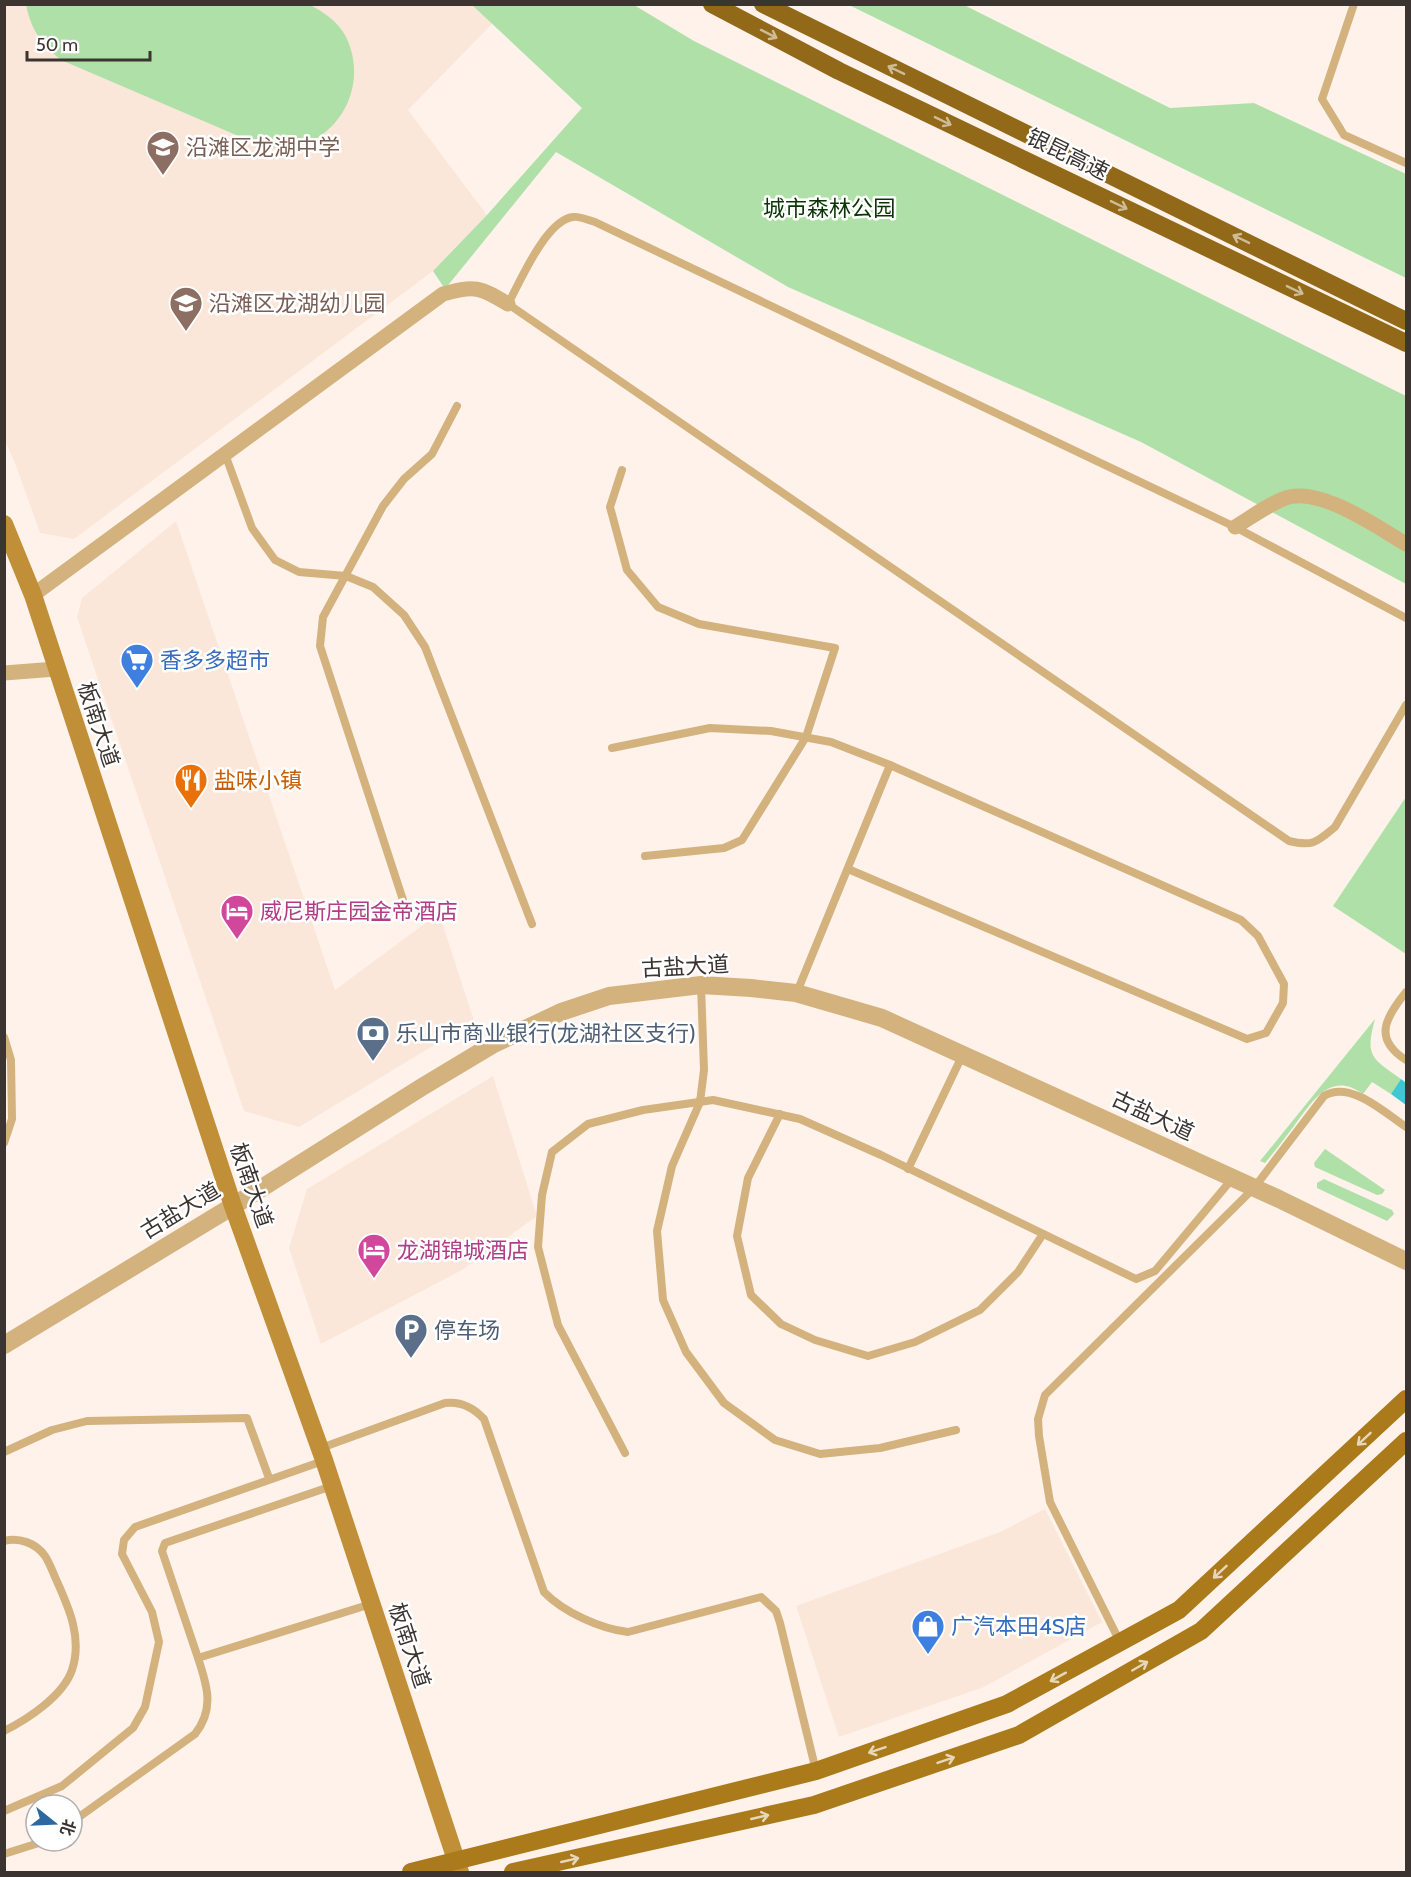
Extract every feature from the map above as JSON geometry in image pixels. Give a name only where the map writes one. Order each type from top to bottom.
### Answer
[{"type":"highway","name":"银昆高速","points":[[712,4],[839,71],[1407,343]]},
{"type":"highway","name":"银昆高速","points":[[763,4],[1407,321]]},
{"type":"main road","name":"板南大道","points":[[4,524],[33,595],[233,1206],[322,1454],[458,1866]]},
{"type":"main road","points":[[411,1872],[458,1866],[816,1771],[1007,1704],[1179,1610],[1407,1400]]},
{"type":"main road","points":[[513,1872],[814,1805],[1019,1735],[1202,1631],[1407,1441]]},
{"type":"street","points":[[33,595],[443,294],[464,288],[483,289],[508,304]]},
{"type":"street","points":[[1235,527],[1285,498],[1308,495],[1339,507],[1407,544]]},
{"type":"street","points":[[4,673],[56,669]]},
{"type":"street","name":"古盐大道","points":[[4,1345],[492,1045],[561,1012],[609,996],[700,985],[796,993],[882,1018],[1233,1178],[1407,1261]]},
{"type":"lane","points":[[1354,4],[1322,99],[1344,135],[1407,163]]},
{"type":"lane","points":[[1407,618],[1235,527],[595,222],[574,216],[561,220],[546,235],[508,304],[1289,841],[1306,845],[1320,839],[1335,827],[1407,705]]},
{"type":"lane","points":[[403,900],[320,646],[323,617],[383,506],[404,479],[432,454],[457,406]]},
{"type":"lane","points":[[225,454],[252,528],[275,560],[299,572],[346,576],[373,587],[404,615],[425,647],[532,924]]},
{"type":"lane","points":[[622,470],[610,507],[627,570],[658,607],[699,624],[835,648],[806,737],[742,840],[724,848],[645,856]]},
{"type":"lane","points":[[612,748],[710,728],[771,731],[831,742],[890,765],[1241,920],[1258,936],[1284,984],[1282,1003],[1266,1033],[1247,1039],[849,869]]},
{"type":"lane","points":[[796,993],[890,765]]},
{"type":"lane","points":[[700,985],[704,1070],[700,1102],[672,1166],[657,1231],[663,1300],[686,1352],[724,1403],[775,1440],[820,1454],[880,1448],[956,1430]]},
{"type":"lane","points":[[1407,992],[1389,1018],[1385,1033],[1390,1047],[1407,1060]]},
{"type":"lane","points":[[4,1037],[11,1060],[12,1119],[4,1143]]},
{"type":"lane","points":[[908,1169],[963,1054]]},
{"type":"lane","points":[[1120,1642],[1050,1502],[1038,1419],[1045,1395],[1254,1188],[1328,1093],[1336,1090],[1352,1093],[1407,1127]]},
{"type":"lane","points":[[625,1453],[558,1325],[538,1247],[542,1195],[552,1152],[588,1124],[643,1110],[713,1100],[800,1119],[1136,1279],[1155,1271],[1233,1178]]},
{"type":"lane","points":[[780,1114],[748,1178],[737,1236],[751,1295],[781,1324],[815,1340],[868,1356],[915,1341],[980,1310],[1018,1272],[1043,1234]]},
{"type":"lane","points":[[4,1811],[62,1786],[133,1728],[145,1707],[159,1642],[152,1612],[122,1554],[124,1540],[135,1527],[269,1478],[445,1403],[460,1403],[471,1408],[484,1419],[544,1592],[555,1600],[591,1622],[612,1630],[628,1632],[761,1597],[769,1603],[776,1611],[780,1623],[816,1771]]},
{"type":"lane","points":[[4,1452],[52,1430],[87,1421],[247,1418],[269,1478]]},
{"type":"lane","points":[[84,1813],[195,1734],[206,1716],[209,1698],[162,1551],[165,1543],[332,1486]]},
{"type":"lane","points":[[4,1541],[26,1541],[45,1555],[70,1610],[76,1640],[72,1670],[55,1695],[19,1723],[4,1731]]},
{"type":"lane","points":[[198,1658],[371,1604]]},
{"type":"lane","points":[[4,1854],[24,1848]]},
{"type":"shaded area","points":[[472,4],[493,23],[408,110],[487,215],[433,271],[74,539],[40,533],[5,441],[4,5]]},
{"type":"shaded area","points":[[176,521],[335,990],[439,913],[474,1021],[299,1127],[244,1111],[77,617],[82,598]]},
{"type":"shaded area","points":[[493,1076],[537,1216],[462,1270],[321,1344],[289,1248],[307,1189]]},
{"type":"shaded area","name":"广汽本田4S店","points":[[1045,1509],[1102,1622],[984,1687],[839,1737],[796,1606],[1000,1532]]},
{"type":"green space","points":[[26,5],[310,5],[330,17],[345,35],[354,64],[351,94],[337,120],[314,140],[283,148],[264,147],[61,60],[38,36],[31,23]]},
{"type":"green space","name":"城市森林公园","points":[[472,5],[634,5],[694,41],[1406,396],[1406,584],[1141,442],[788,287],[556,152],[445,289],[433,271],[487,215],[582,108]]},
{"type":"green space","points":[[849,5],[964,5],[1170,108],[1254,103],[1406,174],[1406,278]]},
{"type":"green space","points":[[1406,797],[1406,954],[1333,906]]},
{"type":"green space","points":[[1375,1019],[1371,1041],[1373,1055],[1377,1061],[1401,1079],[1391,1094],[1372,1082],[1363,1094],[1351,1088],[1331,1087],[1315,1099],[1265,1163],[1260,1161]]},
{"type":"green space","points":[[1325,1149],[1385,1190],[1382,1194],[1377,1195],[1315,1167],[1314,1163]]},
{"type":"green space","points":[[1324,1179],[1392,1210],[1394,1214],[1387,1221],[1317,1188],[1317,1183]]},
{"type":"water","points":[[1401,1079],[1406,1083],[1406,1105],[1391,1094]]},
{"type":"place","name":"沿滩区龙湖中学","points":[[163,176]]},
{"type":"place","name":"沿滩区龙湖幼儿园","points":[[186,332]]},
{"type":"place","name":"香多多超市","points":[[137,689]]},
{"type":"place","name":"盐味小镇","points":[[191,809]]},
{"type":"place","name":"威尼斯庄园金帝酒店","points":[[237,940]]},
{"type":"place","name":"乐山市商业银行(龙湖社区支行)","points":[[373,1062]]},
{"type":"place","name":"龙湖锦城酒店","points":[[374,1279]]},
{"type":"place","name":"停车场","points":[[411,1359]]},
{"type":"place","name":"广汽本田4S店","points":[[928,1655]]}]
